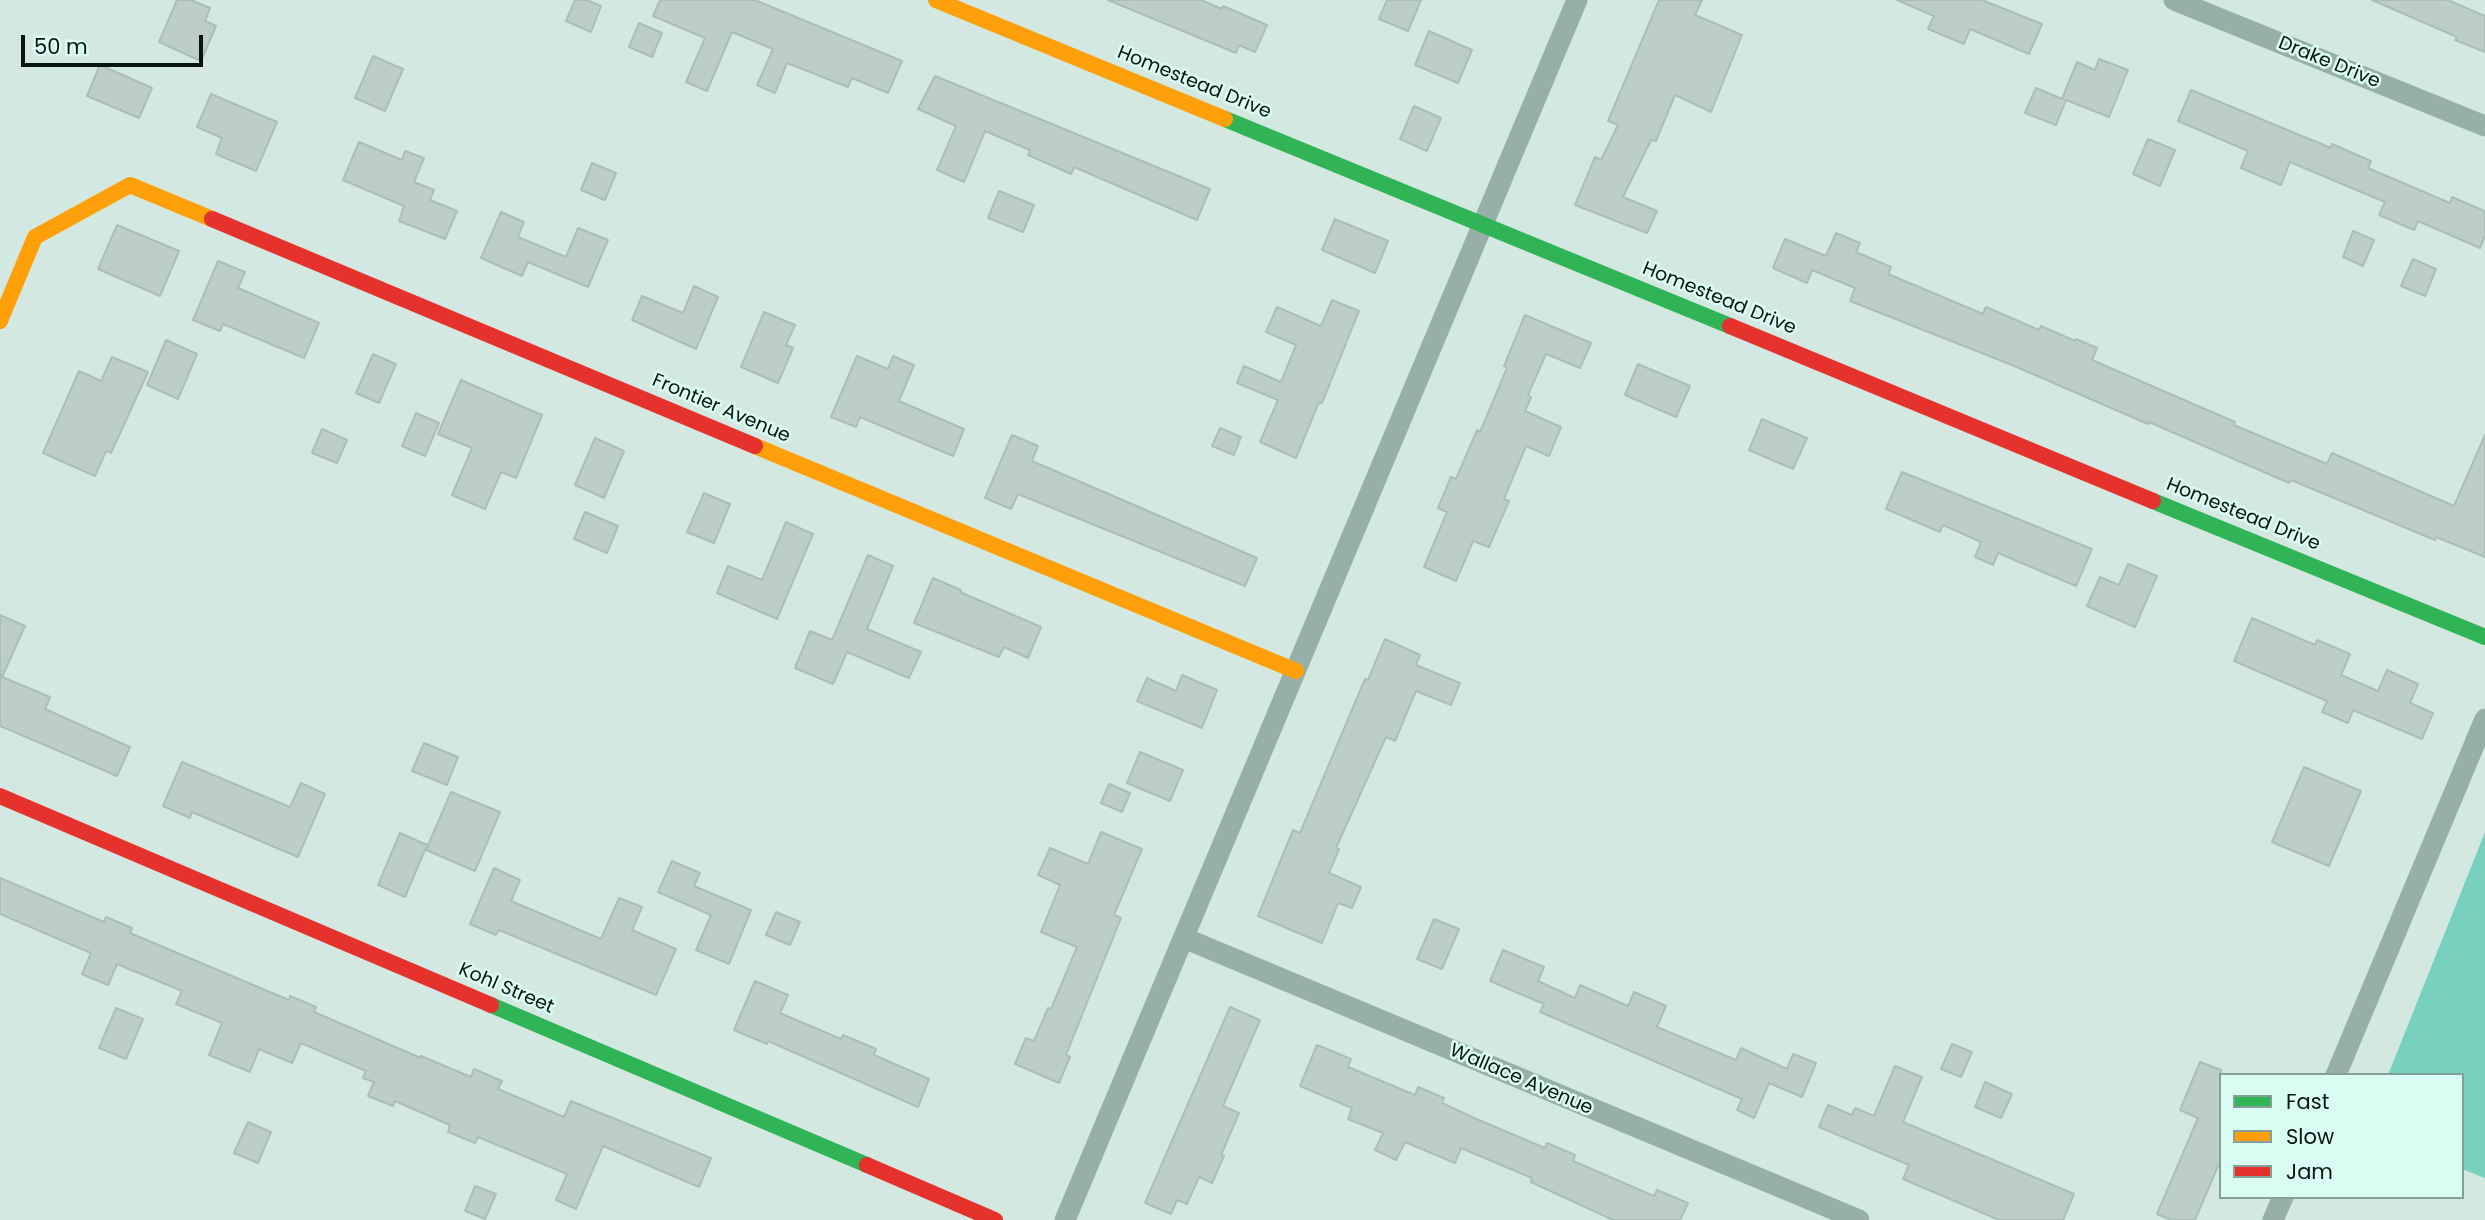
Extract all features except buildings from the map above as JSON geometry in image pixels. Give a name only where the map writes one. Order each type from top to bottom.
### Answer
[{"type":"street","name":"Homestead Drive","points":[[936,0],[2485,637]]},
{"type":"street","points":[[1065,1220],[1577,0]]},
{"type":"street","name":"Drake Drive","points":[[2174,0],[2485,126]]},
{"type":"street","name":"Frontier Avenue","points":[[0,321],[35,237],[130,185],[1296,671]]},
{"type":"street","points":[[2337,1073],[2485,719]]},
{"type":"street","name":"Kohl Street","points":[[0,796],[995,1220]]},
{"type":"street","name":"Wallace Avenue","points":[[1184,938],[1824,1214],[1859,1220]]},
{"type":"street","points":[[2273,1220],[2282,1199]]},
{"type":"green space","points":[[2485,832],[2485,1178],[2464,1170],[2464,1073],[2389,1073]]},
{"type":"traffic: fast","points":[[1225,119],[1730,326]]},
{"type":"traffic: fast","points":[[2153,501],[2485,637]]},
{"type":"traffic: fast","points":[[491,1005],[867,1165]]},
{"type":"traffic: slow","points":[[936,0],[1225,119]]},
{"type":"traffic: slow","points":[[0,321],[35,237],[130,185],[212,219]]},
{"type":"traffic: slow","points":[[755,446],[1296,671]]},
{"type":"traffic: jam","points":[[212,219],[755,446]]},
{"type":"traffic: jam","points":[[1730,326],[2153,501]]},
{"type":"traffic: jam","points":[[0,796],[491,1005]]},
{"type":"traffic: jam","points":[[867,1165],[995,1220]]}]
